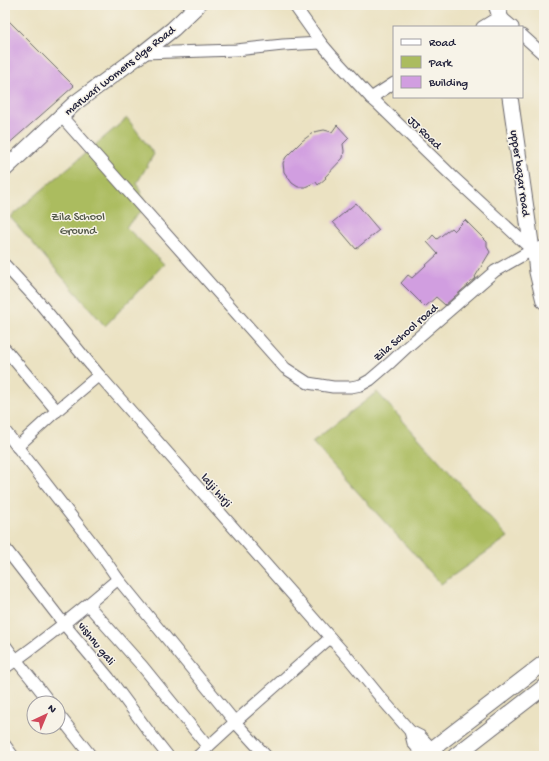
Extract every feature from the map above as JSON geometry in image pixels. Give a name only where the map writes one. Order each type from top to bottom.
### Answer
[{"type":"street","name":"marwari womens clge Road","points":[[5,169],[75,103],[143,53],[173,29],[198,5]]},
{"type":"street","name":"JJ Road","points":[[294,5],[333,57],[371,98],[450,175],[538,250]]},
{"type":"street","points":[[484,26],[499,16],[513,26]]},
{"type":"street","points":[[523,36],[544,55]]},
{"type":"street","points":[[143,53],[236,50],[321,42]]},
{"type":"street","points":[[371,98],[393,84]]},
{"type":"street","name":"upper bazar road","points":[[510,98],[538,250],[535,254],[537,272],[544,302]]},
{"type":"street","name":"Zila School road","points":[[61,116],[284,368],[308,383],[333,387],[351,387],[361,385],[370,380],[495,272],[538,250]]},
{"type":"street","name":"lalji hirji","points":[[5,265],[38,301],[99,375],[410,731],[413,743],[428,754]]},
{"type":"street","points":[[5,349],[57,411]]},
{"type":"street","points":[[17,447],[99,375]]},
{"type":"street","points":[[5,431],[100,553],[118,579],[235,722],[266,756]]},
{"type":"street","name":"vishnu gali","points":[[5,548],[64,624],[109,678],[168,756]]},
{"type":"street","points":[[5,668],[64,624],[118,579]]},
{"type":"street","points":[[88,605],[143,667],[208,747]]},
{"type":"street","points":[[198,756],[330,638]]},
{"type":"street","points":[[5,645],[44,695]]},
{"type":"street","points":[[428,754],[544,663]]},
{"type":"street","points":[[455,756],[544,687]]},
{"type":"street","points":[[66,724],[91,756]]},
{"type":"street","points":[[5,745],[13,756]]},
{"type":"green space","name":"Zila School Ground","points":[[127,118],[154,154],[137,183],[146,206],[126,227],[164,264],[105,326],[10,217]]},
{"type":"green space","points":[[377,392],[508,537],[441,584],[312,442]]},
{"type":"building","points":[[5,17],[74,86],[5,147]]},
{"type":"building","points":[[337,125],[349,138],[343,144],[343,158],[318,185],[316,182],[305,187],[298,187],[292,183],[284,172],[283,163],[286,157],[302,141],[314,132],[324,130],[332,132]]},
{"type":"building","points":[[356,203],[379,230],[356,249],[333,222]]},
{"type":"building","points":[[465,220],[487,242],[487,247],[490,252],[475,277],[476,278],[445,305],[436,297],[425,307],[401,283],[408,275],[412,278],[438,254],[427,242],[433,235],[437,239],[451,228],[454,231]]}]
